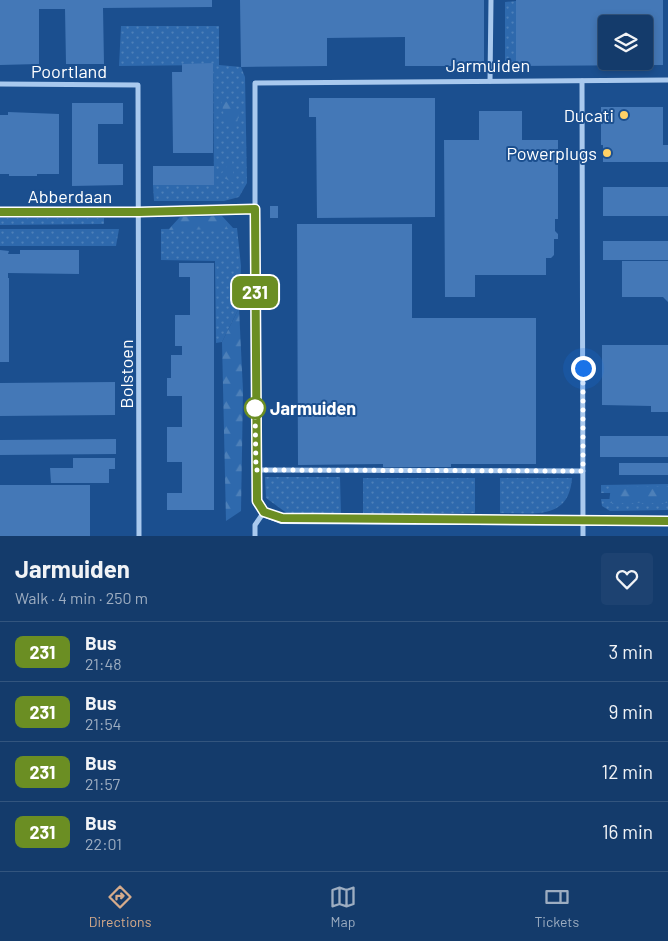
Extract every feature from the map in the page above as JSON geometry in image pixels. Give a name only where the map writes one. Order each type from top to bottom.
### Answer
[{"type":"main road","name":"Abberdaan","points":[[0,212],[139,212],[255,209]]},
{"type":"main road","name":"Jarmuiden","points":[[255,209],[256,470],[257,501],[264,512]]},
{"type":"main road","points":[[264,512],[282,518],[668,521]]},
{"type":"street","points":[[490,81],[491,0]]},
{"type":"street","name":"Jarmuiden","points":[[255,209],[255,83],[668,80]]},
{"type":"street","points":[[582,81],[583,536]]},
{"type":"street","name":"Poortland","points":[[0,84],[138,85],[139,212]]},
{"type":"street","name":"Bolstoen","points":[[139,212],[139,536]]},
{"type":"street","points":[[256,470],[583,471]]},
{"type":"street","points":[[255,536],[255,525],[264,512]]},
{"type":"green space","points":[[516,1],[516,66],[505,65],[505,2]]},
{"type":"green space","points":[[121,26],[219,26],[219,65],[241,67],[245,77],[247,183],[239,197],[224,201],[154,201],[153,185],[214,185],[213,65],[119,66]]},
{"type":"green space","points":[[221,97],[239,112],[236,129],[225,124]]},
{"type":"green space","points":[[232,159],[234,183],[220,176]]},
{"type":"green space","points":[[222,216],[234,229],[168,230],[180,217]]},
{"type":"green space","points":[[0,218],[104,218],[104,224],[0,225]]},
{"type":"green space","points":[[237,228],[241,266],[239,308],[222,342],[216,343],[215,261],[161,260],[161,229]]},
{"type":"green space","points":[[0,229],[119,229],[116,246],[0,246]]},
{"type":"green space","points":[[239,308],[243,391],[241,511],[226,521],[222,342]]},
{"type":"green space","points":[[265,477],[340,477],[341,514],[288,514],[266,498]]},
{"type":"green space","points":[[363,478],[475,478],[475,513],[363,514]]},
{"type":"green space","points":[[500,478],[572,478],[569,492],[564,502],[557,508],[547,512],[525,514],[500,513]]},
{"type":"green space","points":[[668,484],[668,493],[601,493],[601,485]]},
{"type":"green space","points":[[611,486],[668,487],[668,503],[609,503]]},
{"type":"green space","points":[[601,499],[668,499],[668,510],[610,511],[602,506]]},
{"type":"building","points":[[0,0],[212,0],[212,7],[103,8],[104,64],[66,64],[65,9],[39,9],[39,64],[0,65]]},
{"type":"building","points":[[240,0],[484,0],[484,66],[405,66],[405,37],[327,38],[327,66],[241,67]]},
{"type":"building","points":[[516,0],[663,0],[663,65],[653,65],[653,15],[598,15],[598,65],[516,66]]},
{"type":"building","points":[[213,63],[213,153],[173,153],[172,72],[182,72],[182,64]]},
{"type":"building","points":[[309,98],[435,98],[435,217],[317,218],[316,117],[309,117]]},
{"type":"building","points":[[72,103],[123,103],[123,124],[98,124],[98,164],[123,164],[123,185],[72,186]]},
{"type":"building","points":[[601,107],[663,107],[663,145],[668,145],[668,162],[603,162]]},
{"type":"building","points":[[479,111],[522,111],[522,140],[558,140],[558,219],[555,219],[555,231],[558,234],[558,239],[554,239],[554,255],[551,258],[546,258],[546,275],[475,275],[475,297],[445,297],[444,140],[479,140]]},
{"type":"building","points":[[8,112],[59,114],[59,174],[9,176],[9,174],[0,174],[0,115],[8,115]]},
{"type":"building","points":[[153,166],[214,166],[214,185],[153,185]]},
{"type":"building","points":[[603,187],[668,187],[668,216],[603,216]]},
{"type":"building","points":[[270,206],[278,206],[278,218],[270,218]]},
{"type":"building","points":[[297,224],[412,224],[412,318],[536,318],[536,464],[451,464],[451,467],[383,467],[383,464],[298,465]]},
{"type":"building","points":[[603,241],[668,241],[668,260],[603,260]]},
{"type":"building","points":[[0,250],[9,251],[8,254],[20,254],[20,250],[79,250],[79,274],[8,273],[9,362],[0,362]]},
{"type":"building","points":[[622,261],[668,261],[668,302],[663,297],[622,297]]},
{"type":"building","points":[[179,263],[214,263],[214,510],[167,510],[167,493],[182,493],[182,462],[167,462],[167,427],[182,427],[182,396],[167,396],[167,378],[171,378],[171,355],[182,355],[182,346],[175,346],[175,315],[190,315],[190,277],[179,277]]},
{"type":"building","points":[[602,345],[668,345],[668,412],[651,412],[651,406],[602,405]]},
{"type":"building","points":[[115,382],[115,415],[0,416],[0,383]]},
{"type":"building","points":[[600,436],[668,436],[668,457],[600,457]]},
{"type":"building","points":[[116,439],[116,454],[0,455],[0,440]]},
{"type":"building","points":[[73,458],[115,458],[115,469],[109,469],[109,483],[51,483],[50,468],[73,468]]},
{"type":"building","points":[[619,463],[668,463],[668,475],[619,475]]},
{"type":"building","points":[[0,485],[90,485],[90,536],[0,536]]},
{"type":"bus line","name":"231","points":[[0,212],[139,212],[255,209],[257,501],[264,512],[282,518],[668,521]]},
{"type":"place","name":"Ducati","points":[[624,115]]},
{"type":"place","name":"Powerplugs","points":[[607,153]]},
{"type":"place","name":"Jarmuiden","points":[[255,408]]},
{"type":"route","points":[[255,408],[256,470],[583,471],[583,368]]}]
